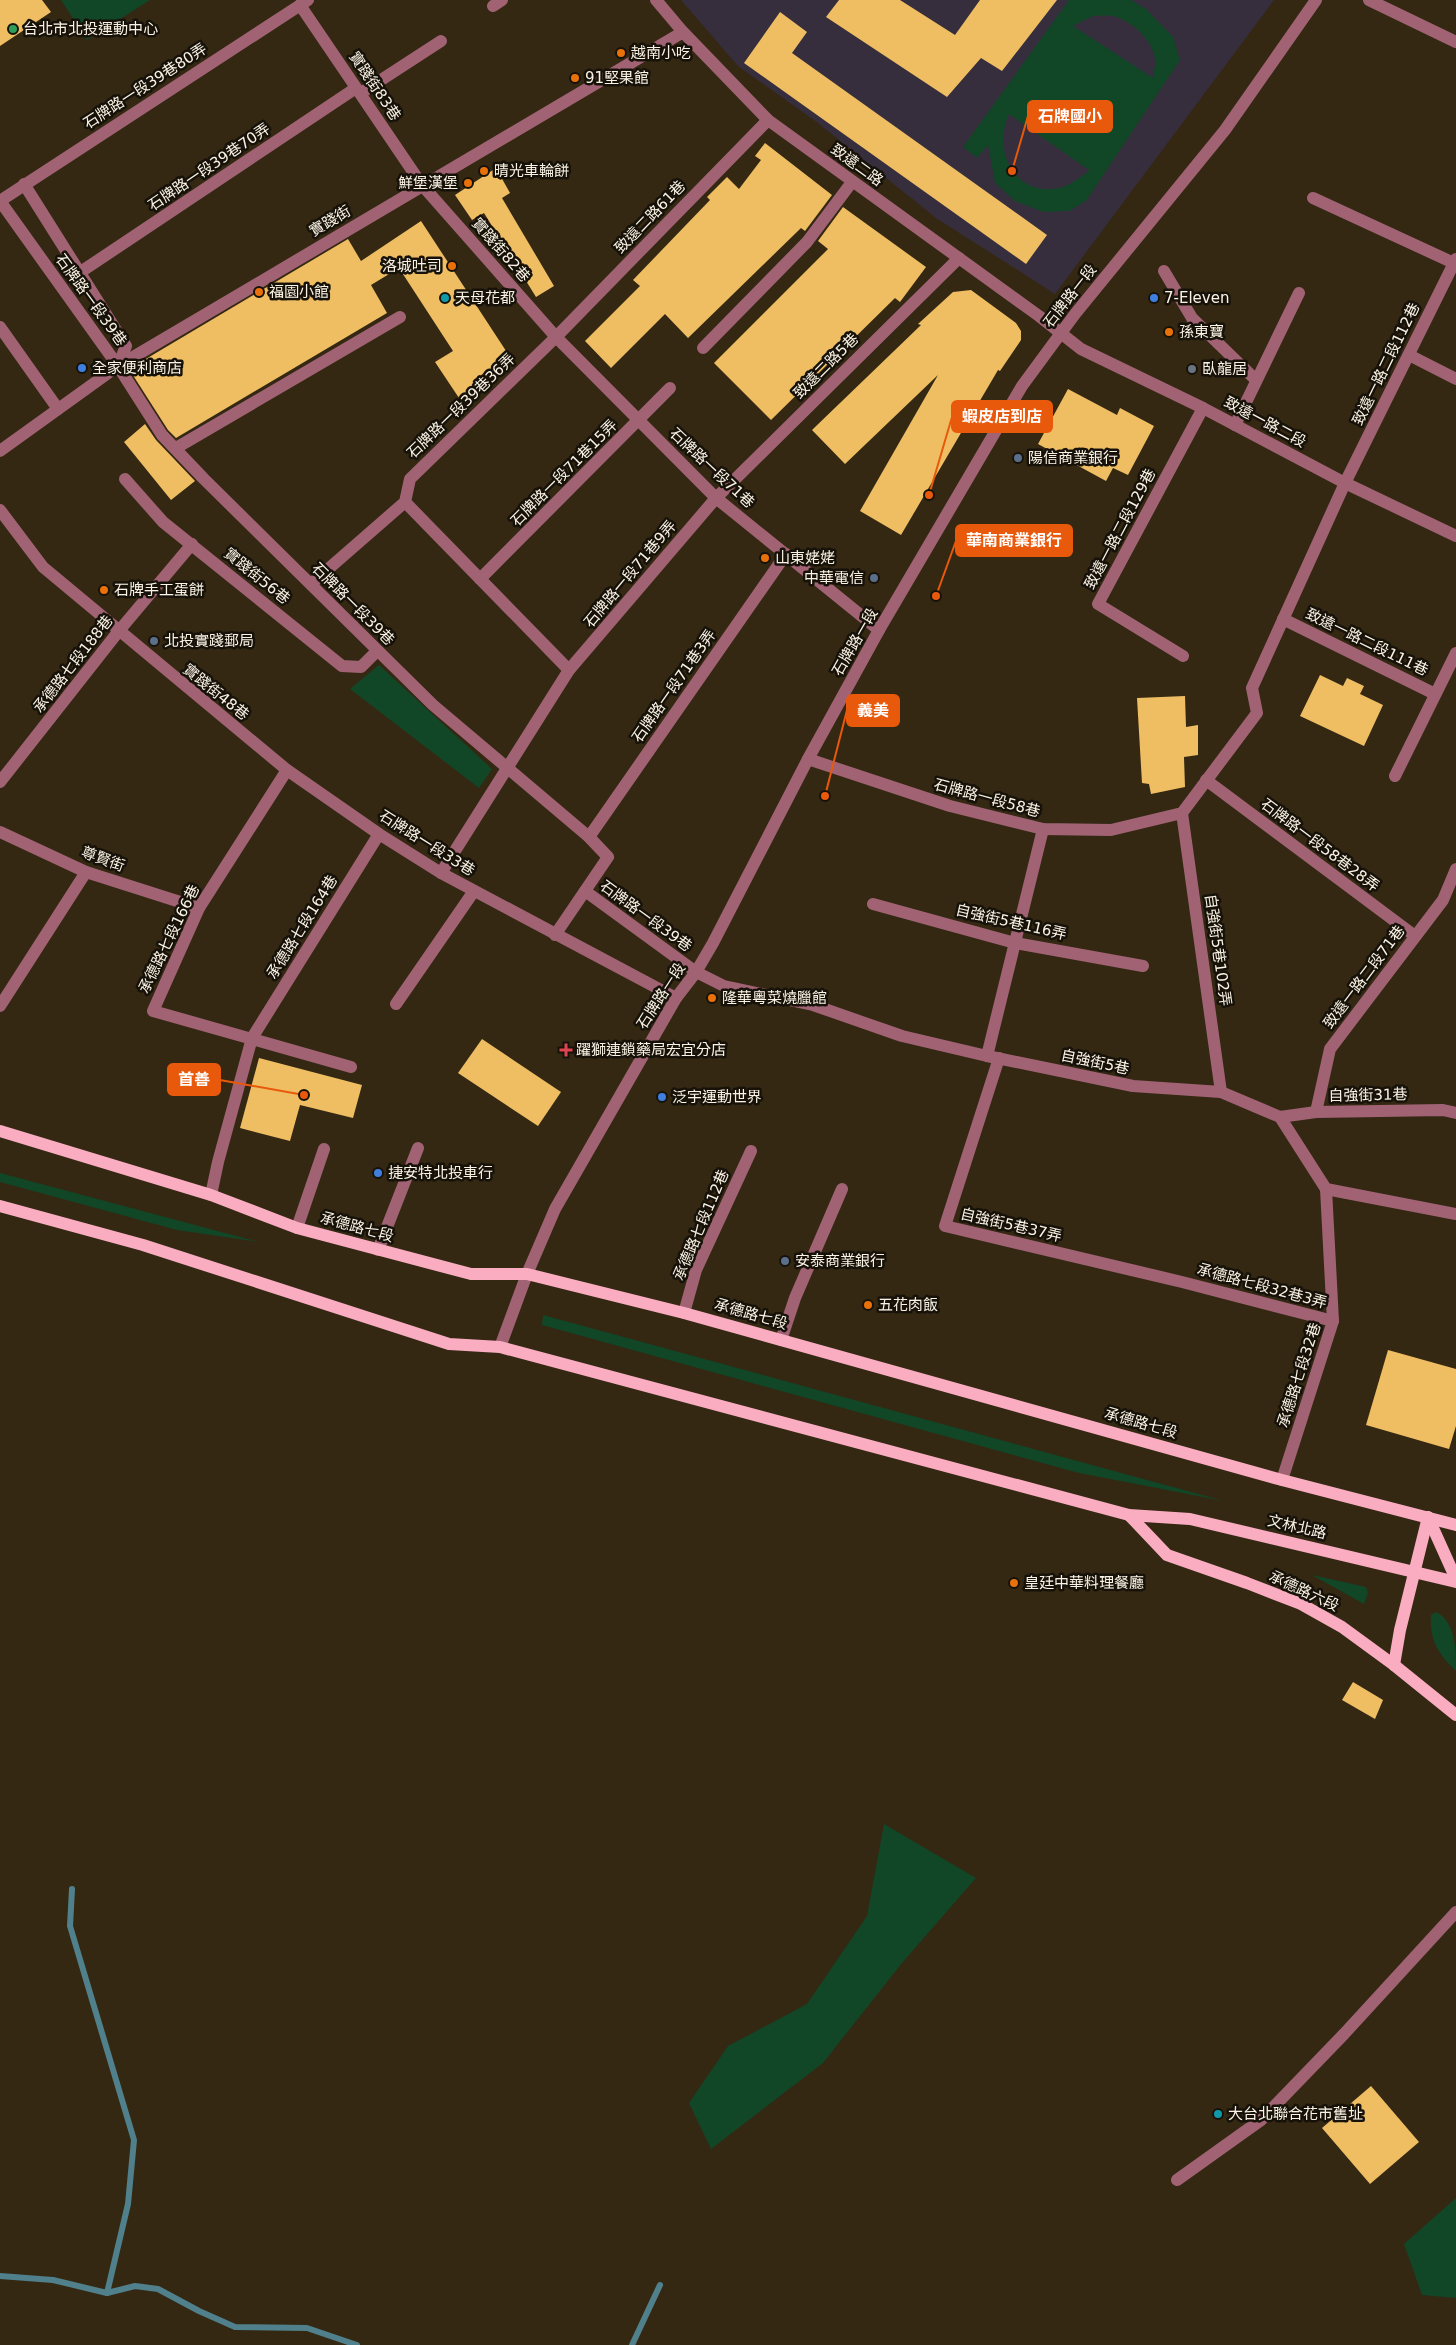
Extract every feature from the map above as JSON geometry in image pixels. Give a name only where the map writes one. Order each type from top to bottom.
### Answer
[{"type":"main road","name":"承德路七段","points":[[0,1131],[211,1195],[297,1228],[378,1250],[471,1274],[527,1274],[684,1312],[1282,1480],[1428,1517]]},
{"type":"main road","points":[[0,1206],[143,1244],[449,1344],[500,1347],[1129,1515]]},
{"type":"main road","name":"文林北路","points":[[1129,1515],[1190,1519],[1456,1580]]},
{"type":"main road","name":"承德路六段","points":[[1129,1515],[1167,1555],[1301,1604],[1342,1627],[1394,1664],[1456,1715]]},
{"type":"main road","points":[[1428,1517],[1456,1525]]},
{"type":"main road","points":[[1394,1664],[1428,1517]]},
{"type":"main road","points":[[1428,1517],[1456,1580]]},
{"type":"street","name":"致遠二路","points":[[656,0],[768,120],[1061,333]]},
{"type":"street","name":"石牌路一段","points":[[500,1347],[527,1274],[555,1209],[676,998],[696,972],[808,759],[879,630],[1022,386],[1061,333],[1225,130],[1316,0]]},
{"type":"street","points":[[1368,0],[1456,42]]},
{"type":"street","name":"實踐街83巷","points":[[304,2],[358,90],[422,185]]},
{"type":"street","name":"石牌路一段39巷80弄","points":[[0,201],[304,2]]},
{"type":"street","name":"實踐街","points":[[0,451],[118,366],[684,32]]},
{"type":"street","name":"石牌路一段39巷70弄","points":[[79,272],[358,90],[441,42]]},
{"type":"street","name":"致遠二路61巷","points":[[556,337],[768,120]]},
{"type":"street","points":[[703,348],[807,242],[852,182]]},
{"type":"street","points":[[24,184],[126,346],[118,366]]},
{"type":"street","name":"實踐街82巷","points":[[422,185],[556,337]]},
{"type":"street","points":[[1313,198],[1455,262]]},
{"type":"street","name":"石牌路一段39巷","points":[[0,201],[118,366],[162,435],[432,705],[589,837],[608,857],[585,891],[696,972]]},
{"type":"street","name":"致遠二路5巷","points":[[716,498],[959,258]]},
{"type":"street","name":"致遠一路二段112巷","points":[[1345,483],[1455,262]]},
{"type":"street","points":[[1164,271],[1192,318],[1256,380]]},
{"type":"street","points":[[1235,425],[1298,293]]},
{"type":"street","points":[[176,448],[400,317]]},
{"type":"street","points":[[0,327],[58,410]]},
{"type":"street","name":"致遠一路二段","points":[[1061,333],[1081,349],[1203,408],[1345,483],[1456,536]]},
{"type":"street","name":"石牌路一段71巷","points":[[556,337],[716,498],[879,630]]},
{"type":"street","name":"石牌路一段39巷36弄","points":[[405,502],[410,479],[556,337]]},
{"type":"street","points":[[1409,356],[1456,379]]},
{"type":"street","name":"石牌路一段71巷15弄","points":[[480,579],[640,421],[670,388]]},
{"type":"street","name":"致遠一路二段129巷","points":[[1183,656],[1098,604],[1203,408]]},
{"type":"street","name":"實踐街56巷","points":[[125,480],[163,522],[342,666],[361,666],[377,651]]},
{"type":"street","name":"致遠一路二段111巷","points":[[1206,780],[1257,713],[1252,688],[1345,483]]},
{"type":"street","name":"石牌路一段71巷9弄","points":[[441,873],[569,670],[716,498]]},
{"type":"street","points":[[311,584],[405,502],[569,670]]},
{"type":"street","name":"實踐街48巷","points":[[0,510],[43,568],[286,770]]},
{"type":"street","name":"承德路七段188巷","points":[[0,782],[118,632],[192,544]]},
{"type":"street","name":"石牌路一段71巷3弄","points":[[589,837],[786,554]]},
{"type":"street","name":"致遠一路二段111巷","points":[[1283,619],[1435,694]]},
{"type":"street","points":[[1395,776],[1456,653]]},
{"type":"street","name":"石牌路一段58巷","points":[[808,759],[950,806],[1043,829],[1111,830],[1182,813]]},
{"type":"street","name":"石牌路一段33巷","points":[[286,770],[379,834],[441,873],[676,998]]},
{"type":"street","name":"承德路七段166巷","points":[[252,1038],[153,1011],[199,908],[286,770]]},
{"type":"street","points":[[1182,813],[1206,780]]},
{"type":"street","name":"石牌路一段58巷28弄","points":[[1206,780],[1416,936]]},
{"type":"street","name":"自強街5巷102弄","points":[[1182,813],[1221,1092]]},
{"type":"street","points":[[993,1057],[1015,943],[1043,829]]},
{"type":"street","name":"尊賢街","points":[[0,832],[86,872],[199,908]]},
{"type":"street","name":"承德路七段164巷","points":[[211,1195],[218,1162],[252,1038],[379,834]]},
{"type":"street","name":"致遠一路二段71巷","points":[[1316,1112],[1330,1049],[1443,900],[1456,869]]},
{"type":"street","points":[[0,1006],[86,872]]},
{"type":"street","points":[[396,1004],[474,891]]},
{"type":"street","points":[[555,935],[585,891]]},
{"type":"street","name":"自強街5巷116弄","points":[[873,904],[1015,943],[1143,966]]},
{"type":"street","name":"自強街5巷","points":[[696,972],[724,986],[813,1005],[902,1036],[1133,1086],[1221,1092],[1280,1117]]},
{"type":"street","points":[[252,1038],[351,1067]]},
{"type":"street","name":"自強街5巷37弄","points":[[993,1057],[945,1226],[1182,1282]]},
{"type":"street","name":"自強街31巷","points":[[1280,1117],[1316,1112],[1442,1110],[1456,1113]]},
{"type":"street","points":[[1280,1117],[1326,1189],[1456,1214]]},
{"type":"street","points":[[378,1250],[418,1148]]},
{"type":"street","points":[[297,1228],[324,1149]]},
{"type":"street","name":"承德路七段112巷","points":[[684,1312],[696,1270],[751,1151]]},
{"type":"street","points":[[781,1340],[795,1298],[842,1188]]},
{"type":"street","name":"承德路七段32巷","points":[[1282,1480],[1333,1322],[1326,1189]]},
{"type":"street","name":"承德路七段32巷3弄","points":[[1182,1282],[1333,1322]]},
{"type":"street","points":[[1178,2180],[1261,2120],[1344,2034],[1456,1912]]},
{"type":"shaded area","points":[[681,0],[1274,0],[1055,294],[936,218],[818,123],[738,66]]},
{"type":"green space","points":[[61,0],[150,0],[87,40]]},
{"type":"green space","points":[[1069,0],[1131,0],[1146,9],[1173,37],[1180,60],[1086,201],[1069,211],[1044,212],[1015,201],[995,183],[988,145],[977,158],[963,147]],"holes":[[[1093,16],[1120,18],[1140,32],[1153,52],[1155,61],[1153,78],[1073,26]],[[1009,114],[1089,170],[1089,171],[1071,183],[1059,188],[1044,189],[1030,185],[1019,178],[1011,168],[1003,142],[1004,128]]]},
{"type":"green space","points":[[379,665],[492,769],[479,788],[350,689]]},
{"type":"green space","points":[[0,1173],[259,1242],[177,1230],[0,1182]]},
{"type":"green space","points":[[543,1315],[1224,1501],[1079,1473],[542,1325]]},
{"type":"green space","points":[[1312,1575],[1366,1587],[1368,1593],[1364,1604]]},
{"type":"green space","points":[[1436,1612],[1448,1623],[1454,1638],[1456,1671],[1436,1646],[1432,1632],[1431,1615]]},
{"type":"green space","points":[[884,1824],[976,1878],[902,1963],[823,2063],[711,2149],[689,2103],[728,2046],[807,2004],[867,1916]]},
{"type":"green space","points":[[1456,2198],[1456,2298],[1422,2295],[1404,2244]]},
{"type":"building","name":"台北市北投運動中心","points":[[0,0],[42,0],[51,12],[0,46]]},
{"type":"building","points":[[839,0],[900,0],[955,35],[980,0],[1057,0],[1002,71],[981,58],[947,97],[826,17]]},
{"type":"building","points":[[780,12],[807,32],[792,53],[1047,235],[1026,264],[744,63]]},
{"type":"building","points":[[765,143],[832,195],[805,231],[801,228],[688,338],[665,314],[611,368],[585,341],[640,286],[633,280],[710,200],[707,197],[727,177],[739,189],[761,160],[755,156]]},
{"type":"building","name":"天母花都","points":[[496,168],[510,193],[502,198],[554,286],[536,297],[484,213],[472,220],[455,195]]},
{"type":"building","points":[[843,207],[926,267],[900,302],[895,298],[771,420],[714,363],[828,249],[818,241]]},
{"type":"building","points":[[421,221],[514,363],[459,398],[435,362],[453,351],[399,268],[371,285],[387,313],[176,438],[168,430],[129,369],[348,239],[361,261]]},
{"type":"building","points":[[971,290],[1016,323],[1021,331],[1021,340],[1000,371],[998,370],[901,535],[860,511],[938,375],[845,464],[812,430],[921,325],[918,324],[953,292]]},
{"type":"building","points":[[1068,389],[1117,415],[1120,408],[1154,426],[1128,475],[1113,468],[1106,481],[1038,444]]},
{"type":"building","points":[[145,424],[156,440],[195,481],[171,500],[124,442]]},
{"type":"building","points":[[1320,675],[1343,686],[1347,678],[1364,686],[1360,694],[1383,705],[1364,746],[1300,716]]},
{"type":"building","points":[[1185,696],[1186,727],[1198,725],[1198,755],[1184,757],[1185,787],[1151,794],[1149,784],[1142,783],[1137,698]]},
{"type":"building","points":[[482,1039],[561,1092],[538,1126],[458,1073]]},
{"type":"building","points":[[259,1058],[362,1085],[353,1118],[300,1105],[290,1141],[240,1128]]},
{"type":"building","points":[[1388,1350],[1456,1369],[1456,1426],[1449,1449],[1366,1425]]},
{"type":"building","points":[[1353,1682],[1383,1700],[1375,1719],[1342,1700]]},
{"type":"building","points":[[1371,2086],[1419,2142],[1370,2184],[1322,2128]]},
{"type":"waterway","points":[[72,1889],[70,1926],[134,2140],[128,2204],[107,2293],[135,2286],[158,2289],[199,2311],[235,2327],[307,2328],[357,2345]]},
{"type":"waterway","points":[[0,2276],[53,2280],[107,2293]]},
{"type":"waterway","points":[[632,2345],[660,2285]]},
{"type":"place","name":"台北市北投運動中心","points":[[13,29]]},
{"type":"place","name":"越南小吃","points":[[621,53]]},
{"type":"place","name":"91堅果館","points":[[575,78]]},
{"type":"place","name":"晴光車輪餅","points":[[484,171]]},
{"type":"place","name":"石牌國小","points":[[1012,171]]},
{"type":"place","name":"鮮堡漢堡","points":[[468,183]]},
{"type":"place","name":"洛城吐司","points":[[452,266]]},
{"type":"place","name":"福園小館","points":[[259,292]]},
{"type":"place","name":"天母花都","points":[[445,298]]},
{"type":"place","name":"7-Eleven","points":[[1154,298]]},
{"type":"place","name":"孫東寶","points":[[1169,332]]},
{"type":"place","name":"全家便利商店","points":[[82,368]]},
{"type":"place","name":"臥龍居","points":[[1192,369]]},
{"type":"place","name":"陽信商業銀行","points":[[1018,458]]},
{"type":"place","name":"蝦皮店到店","points":[[929,495]]},
{"type":"place","name":"山東姥姥","points":[[765,558]]},
{"type":"place","name":"中華電信","points":[[874,578]]},
{"type":"place","name":"石牌手工蛋餅","points":[[104,590]]},
{"type":"place","name":"華南商業銀行","points":[[936,596]]},
{"type":"place","name":"北投實踐郵局","points":[[154,641]]},
{"type":"place","name":"義美","points":[[825,796]]},
{"type":"place","name":"隆華粵菜燒臘館","points":[[712,998]]},
{"type":"place","name":"躍獅連鎖藥局宏宜分店","points":[[566,1050]]},
{"type":"place","name":"首善","points":[[304,1095]]},
{"type":"place","name":"泛宇運動世界","points":[[662,1097]]},
{"type":"place","name":"捷安特北投車行","points":[[378,1173]]},
{"type":"place","name":"安泰商業銀行","points":[[785,1261]]},
{"type":"place","name":"五花肉飯","points":[[868,1305]]},
{"type":"place","name":"皇廷中華料理餐廳","points":[[1014,1583]]},
{"type":"place","name":"大台北聯合花市舊址","points":[[1218,2114]]}]
